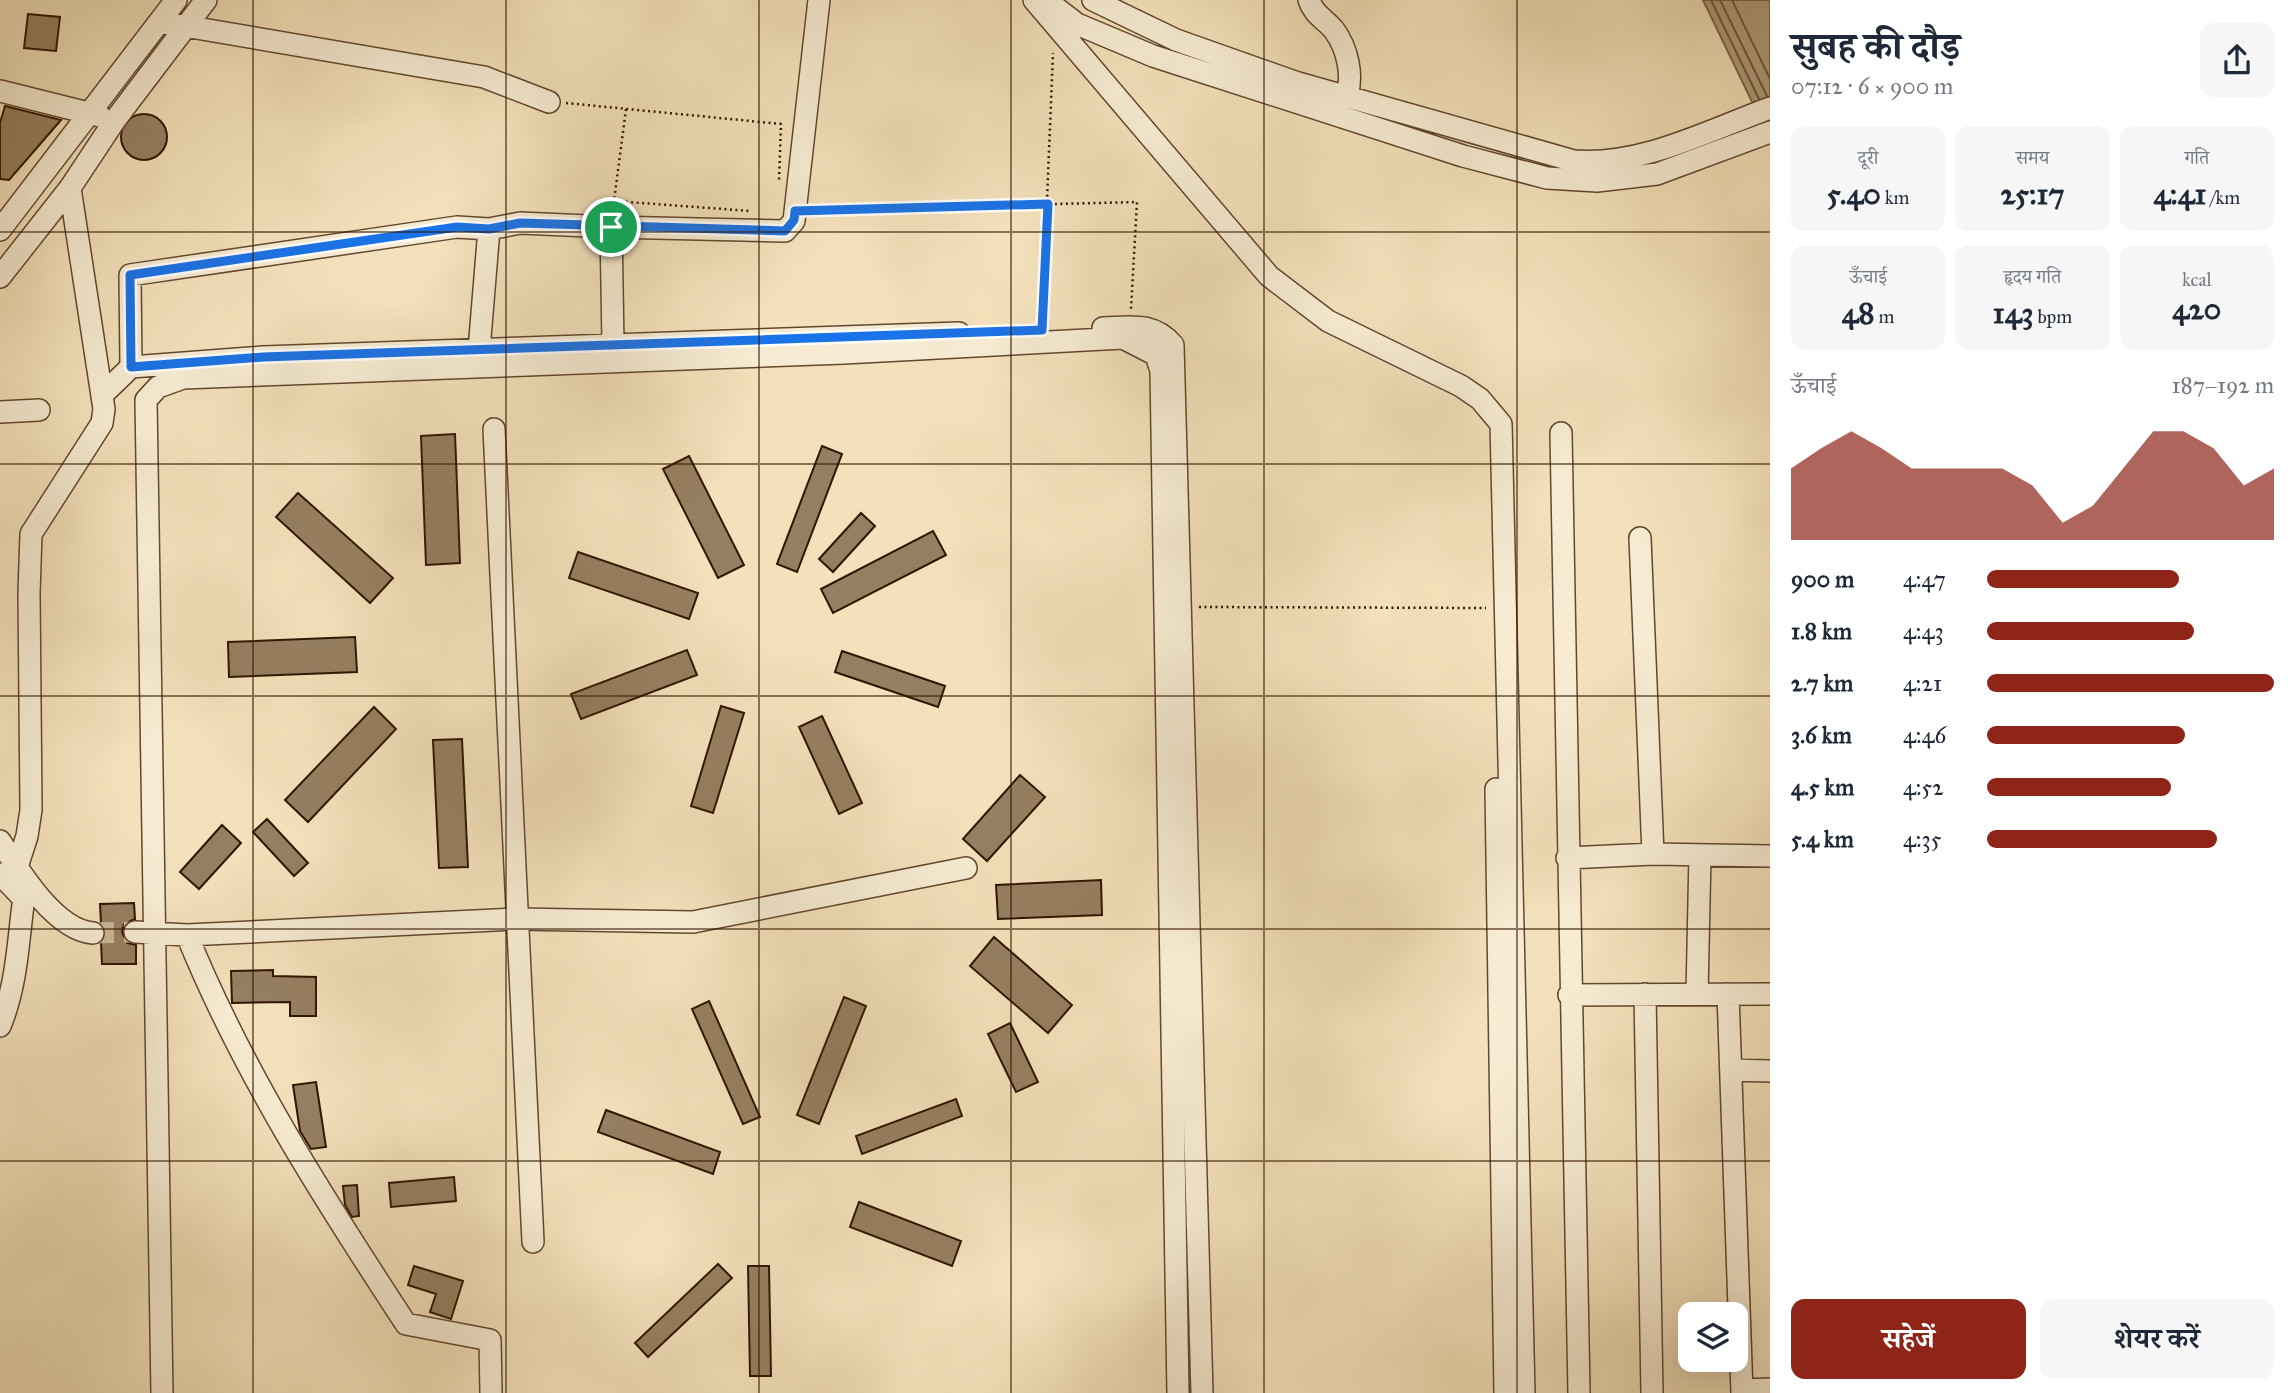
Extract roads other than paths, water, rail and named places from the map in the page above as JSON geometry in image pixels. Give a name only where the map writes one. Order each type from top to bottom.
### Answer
[{"type":"street","points":[[0,230],[176,0]]},
{"type":"street","points":[[0,277],[69,188],[115,120],[189,26],[206,0]]},
{"type":"street","points":[[131,367],[130,275],[457,227],[489,229],[520,223],[785,231],[794,220],[819,0]]},
{"type":"street","points":[[1034,0],[1269,276],[1328,321],[1461,386],[1480,399],[1500,424],[1524,1393]]},
{"type":"street","points":[[1046,0],[1077,24],[1153,56],[1463,156],[1547,178],[1597,181],[1657,174],[1770,132]]},
{"type":"street","points":[[1093,0],[1176,40],[1347,96],[1574,161],[1601,163],[1645,154],[1770,107]]},
{"type":"street","points":[[1309,0],[1317,15],[1339,38],[1351,75],[1347,96]]},
{"type":"street","points":[[161,22],[484,77],[549,102]]},
{"type":"street","points":[[0,91],[115,120]]},
{"type":"street","points":[[0,1026],[17,970],[17,881],[31,810],[29,593],[32,534],[102,424],[103,394],[69,188]]},
{"type":"street","points":[[611,227],[612,345]]},
{"type":"street","points":[[479,350],[489,229]]},
{"type":"street","points":[[103,394],[131,367],[263,357],[1146,326],[1164,335],[1173,345],[1183,607],[1202,1393]]},
{"type":"street","points":[[162,1393],[145,933],[146,400],[158,387],[183,379],[844,353],[1123,338],[1156,355],[1161,371],[1178,1393]]},
{"type":"street","points":[[0,412],[39,410]]},
{"type":"street","points":[[494,429],[533,1242]]},
{"type":"street","points":[[1561,433],[1569,995],[1579,1393]]},
{"type":"street","points":[[1488,454],[1493,608],[1505,1393]]},
{"type":"street","points":[[1640,538],[1653,854]]},
{"type":"street","points":[[0,841],[17,881],[73,929],[93,933]]},
{"type":"street","points":[[1567,858],[1653,854],[1770,856]]},
{"type":"street","points":[[1698,994],[1700,855]]},
{"type":"street","points":[[145,933],[187,934],[517,919],[693,922],[966,868]]},
{"type":"street","points":[[187,934],[207,983],[288,1136],[406,1324],[490,1340],[491,1393]]},
{"type":"street","points":[[1645,994],[1652,1393]]},
{"type":"street","points":[[1728,994],[1742,1392],[1770,1389]]},
{"type":"street","points":[[1569,995],[1770,994]]},
{"type":"street","points":[[1731,1070],[1770,1071]]},
{"type":"water","points":[[1703,0],[1770,0],[1770,139]]},
{"type":"tunnel","points":[[93,933],[135,932]]}]
